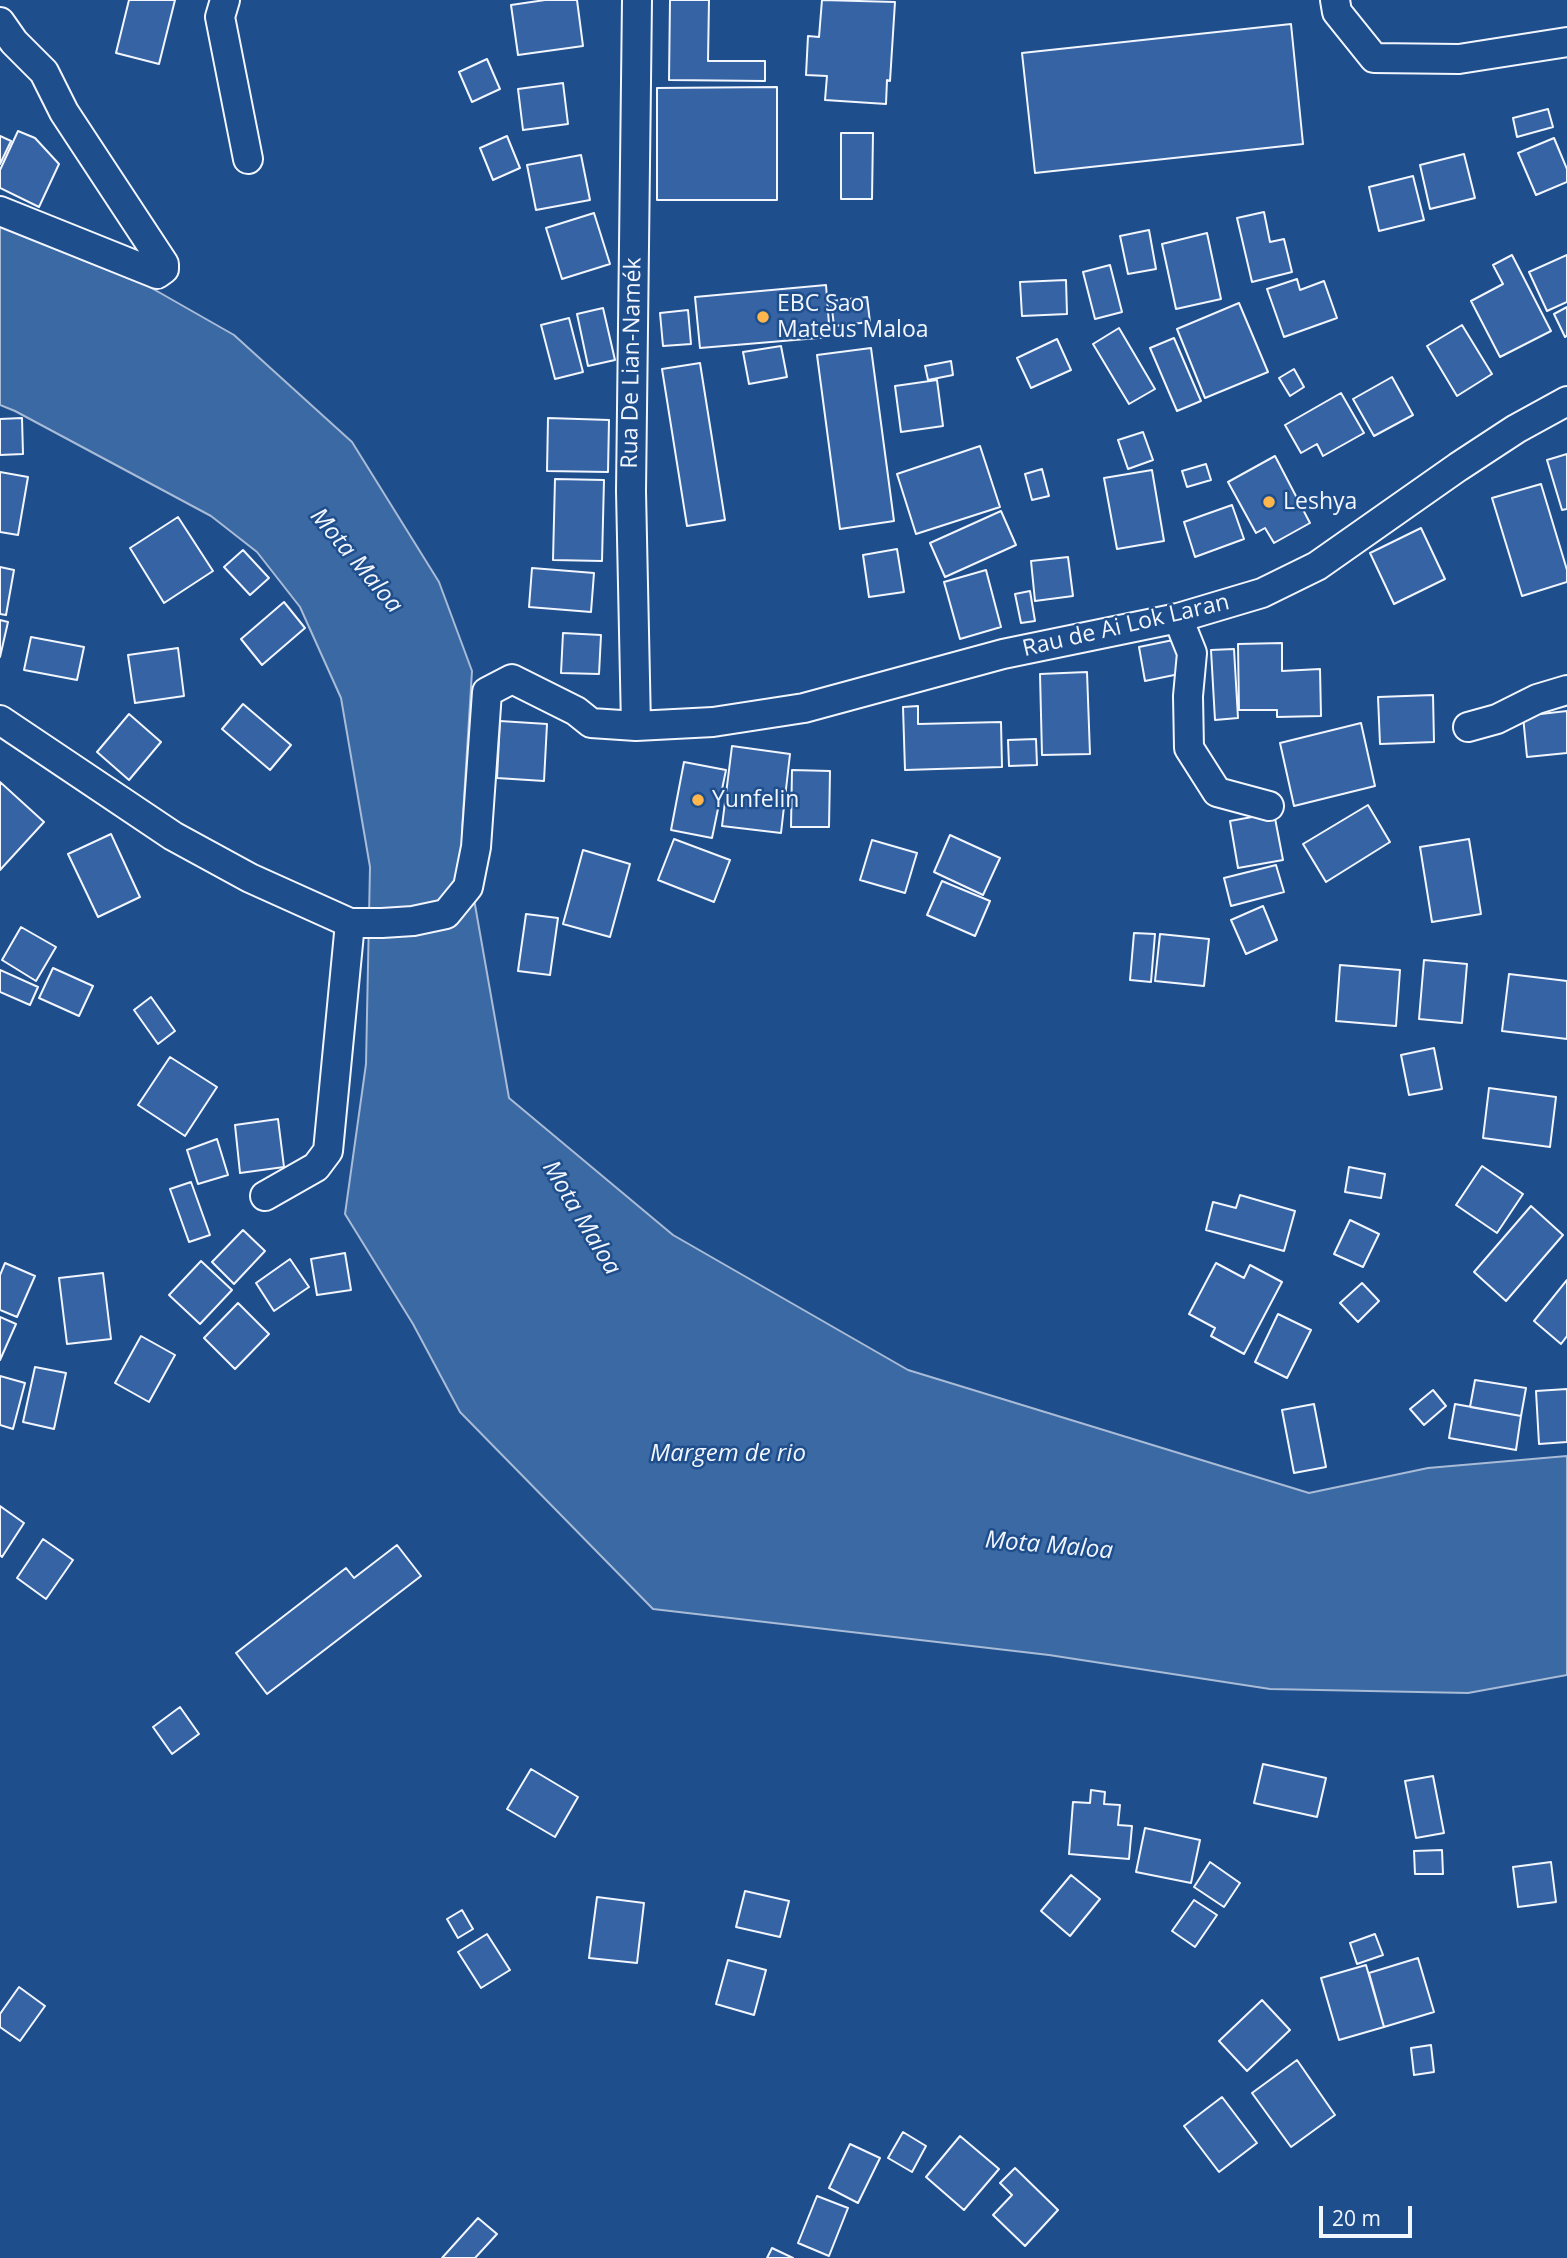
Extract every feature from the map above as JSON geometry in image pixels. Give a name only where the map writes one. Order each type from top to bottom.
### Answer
[{"type":"street","points":[[225,0],[219,17],[248,159]]},
{"type":"street","name":"Rua De Lian-Namék","points":[[636,726],[631,491],[637,0]]},
{"type":"street","points":[[1335,0],[1337,12],[1374,58],[1459,59],[1567,41]]},
{"type":"street","points":[[0,22],[14,42],[44,72],[64,112],[164,264],[164,269],[157,274],[0,211]]},
{"type":"street","name":"Rau de Ai Lok Laran","points":[[351,923],[413,921],[446,914],[468,887],[476,847],[487,692],[512,679],[576,711],[591,723],[636,726],[713,722],[804,708],[1003,653],[1178,618],[1262,593],[1317,566],[1458,467],[1516,429],[1567,401]]},
{"type":"street","points":[[1178,618],[1192,653],[1188,695],[1189,748],[1217,792],[1269,806]]},
{"type":"street","points":[[1468,727],[1497,719],[1537,699],[1567,690]]},
{"type":"street","points":[[0,720],[173,836],[250,878],[351,923],[328,1151],[316,1167],[265,1196]]},
{"type":"water","name":"Margem de rio","points":[[0,213],[69,241],[234,335],[352,442],[439,582],[472,671],[462,831],[509,1098],[673,1235],[908,1370],[1309,1493],[1428,1468],[1567,1456],[1567,1675],[1468,1693],[1270,1689],[1049,1655],[653,1609],[460,1412],[413,1324],[345,1214],[366,1064],[370,867],[341,698],[300,607],[257,552],[211,516],[0,405]]},
{"type":"building","points":[[129,0],[175,0],[159,64],[116,53]]},
{"type":"building","points":[[545,0],[577,0],[583,46],[518,55],[511,5]]},
{"type":"building","points":[[670,0],[709,0],[708,61],[765,61],[765,81],[669,80]]},
{"type":"building","points":[[822,0],[895,2],[886,104],[825,100],[827,76],[806,75],[808,36],[819,37]]},
{"type":"building","points":[[1291,24],[1303,144],[1035,173],[1022,53]]},
{"type":"building","points":[[487,59],[500,89],[472,102],[459,72]]},
{"type":"building","points":[[563,83],[568,124],[523,130],[518,89]]},
{"type":"building","points":[[777,87],[777,200],[657,200],[657,88]]},
{"type":"building","points":[[1548,109],[1553,127],[1517,137],[1513,118]]},
{"type":"building","points":[[18,131],[35,138],[59,164],[39,207],[0,188],[0,170]]},
{"type":"building","points":[[841,133],[873,133],[872,199],[841,199]]},
{"type":"building","points":[[0,136],[11,141],[0,164]]},
{"type":"building","points":[[507,136],[520,168],[493,180],[480,148]]},
{"type":"building","points":[[1554,138],[1567,169],[1567,182],[1536,195],[1518,153]]},
{"type":"building","points":[[1464,154],[1475,198],[1430,209],[1420,165]]},
{"type":"building","points":[[581,155],[590,200],[536,210],[527,165]]},
{"type":"building","points":[[1413,176],[1424,220],[1379,231],[1369,187]]},
{"type":"building","points":[[1264,212],[1270,242],[1284,239],[1292,272],[1252,282],[1237,218]]},
{"type":"building","points":[[594,213],[610,264],[562,279],[546,228]]},
{"type":"building","points":[[1149,230],[1156,269],[1128,274],[1120,236]]},
{"type":"building","points":[[1207,233],[1221,299],[1176,309],[1162,244]]},
{"type":"building","points":[[1512,255],[1551,331],[1500,357],[1471,301],[1503,284],[1493,265]]},
{"type":"building","points":[[1567,255],[1567,302],[1547,311],[1529,272]]},
{"type":"building","points":[[1110,265],[1122,312],[1095,319],[1083,272]]},
{"type":"building","points":[[1297,279],[1300,290],[1324,281],[1337,318],[1284,337],[1267,289]]},
{"type":"building","points":[[1066,280],[1067,314],[1022,316],[1020,282]]},
{"type":"building","name":"EBC Sao Mateus Maloa","points":[[826,285],[830,337],[700,348],[695,297]]},
{"type":"building","points":[[867,297],[870,322],[834,326],[831,301]]},
{"type":"building","points":[[1239,303],[1268,372],[1205,398],[1177,329]]},
{"type":"building","points":[[1567,307],[1567,336],[1565,337],[1554,314]]},
{"type":"building","points":[[603,308],[615,360],[588,366],[577,314]]},
{"type":"building","points":[[688,310],[691,344],[663,346],[660,313]]},
{"type":"building","points":[[569,318],[583,372],[555,379],[541,325]]},
{"type":"building","points":[[1462,325],[1492,374],[1457,396],[1427,346]]},
{"type":"building","points":[[1119,328],[1155,389],[1129,404],[1093,344]]},
{"type":"building","points":[[1174,338],[1201,401],[1177,411],[1150,348]]},
{"type":"building","points":[[1057,339],[1071,370],[1031,388],[1017,358]]},
{"type":"building","points":[[781,346],[787,377],[749,384],[743,352]]},
{"type":"building","points":[[871,348],[894,521],[840,529],[817,355]]},
{"type":"building","points":[[951,361],[953,375],[928,380],[925,366]]},
{"type":"building","points":[[700,363],[725,520],[687,526],[662,369]]},
{"type":"building","points":[[1294,369],[1304,387],[1290,396],[1279,378]]},
{"type":"building","points":[[1392,377],[1413,415],[1374,436],[1353,399]]},
{"type":"building","points":[[937,380],[943,426],[901,432],[895,386]]},
{"type":"building","points":[[1341,393],[1364,433],[1323,456],[1317,444],[1301,453],[1285,425]]},
{"type":"building","points":[[22,418],[23,454],[0,455],[0,419]]},
{"type":"building","points":[[548,418],[609,420],[608,472],[547,471]]},
{"type":"building","points":[[1143,432],[1153,460],[1128,469],[1118,440]]},
{"type":"building","points":[[980,446],[1000,507],[916,534],[897,474]]},
{"type":"building","points":[[1567,454],[1567,509],[1562,510],[1547,460]]},
{"type":"building","name":"Leshya","points":[[1275,456],[1310,523],[1274,543],[1265,528],[1256,533],[1228,482]]},
{"type":"building","points":[[1206,464],[1211,480],[1187,487],[1182,471]]},
{"type":"building","points":[[1042,469],[1049,496],[1032,500],[1025,474]]},
{"type":"building","points":[[1152,470],[1164,541],[1117,549],[1104,478]]},
{"type":"building","points":[[0,472],[28,477],[18,535],[0,532]]},
{"type":"building","points":[[555,479],[604,480],[602,561],[553,560]]},
{"type":"building","points":[[1541,484],[1567,570],[1567,582],[1522,596],[1492,498]]},
{"type":"building","points":[[1232,505],[1244,539],[1195,557],[1184,522]]},
{"type":"building","points":[[1001,511],[1016,545],[945,577],[930,543]]},
{"type":"building","points":[[178,517],[213,571],[164,603],[130,548]]},
{"type":"building","points":[[1421,528],[1445,579],[1394,604],[1370,553]]},
{"type":"building","points":[[897,549],[904,592],[869,597],[863,555]]},
{"type":"building","points":[[243,550],[269,578],[250,595],[224,567]]},
{"type":"building","points":[[1068,557],[1073,596],[1035,601],[1031,561]]},
{"type":"building","points":[[0,567],[14,570],[6,615],[0,614]]},
{"type":"building","points":[[532,568],[594,573],[591,612],[529,607]]},
{"type":"building","points":[[986,570],[1001,627],[960,639],[944,582]]},
{"type":"building","points":[[1030,591],[1035,621],[1021,623],[1015,594]]},
{"type":"building","points":[[284,602],[305,628],[262,665],[241,639]]},
{"type":"building","points":[[0,620],[8,622],[0,657]]},
{"type":"building","points":[[563,633],[601,635],[599,674],[561,673]]},
{"type":"building","points":[[31,637],[84,647],[77,680],[24,670]]},
{"type":"building","points":[[1178,639],[1184,673],[1145,681],[1139,647]]},
{"type":"building","points":[[1282,643],[1282,671],[1320,669],[1321,716],[1277,717],[1277,710],[1239,710],[1238,644]]},
{"type":"building","points":[[178,648],[184,696],[135,703],[128,655]]},
{"type":"building","points":[[1234,649],[1238,718],[1215,720],[1211,650]]},
{"type":"building","points":[[1087,672],[1090,754],[1042,755],[1040,674]]},
{"type":"building","points":[[1433,695],[1434,742],[1380,744],[1378,697]]},
{"type":"building","points":[[243,704],[291,745],[270,770],[222,729]]},
{"type":"building","points":[[918,706],[918,724],[1001,722],[1002,767],[905,770],[903,707]]},
{"type":"building","points":[[1567,711],[1567,753],[1527,757],[1523,716]]},
{"type":"building","points":[[129,714],[161,742],[129,780],[97,752]]},
{"type":"building","points":[[500,721],[547,724],[544,781],[497,778]]},
{"type":"building","points":[[1361,723],[1375,786],[1294,806],[1280,743]]},
{"type":"building","points":[[1036,739],[1037,765],[1009,766],[1008,740]]},
{"type":"building","points":[[732,746],[790,754],[781,833],[722,826]]},
{"type":"building","name":"Yunfelin","points":[[684,762],[726,770],[712,838],[671,830]]},
{"type":"building","points":[[792,770],[830,771],[829,827],[791,827]]},
{"type":"building","points":[[0,782],[44,822],[0,870]]},
{"type":"building","points":[[1368,805],[1390,842],[1326,882],[1303,844]]},
{"type":"building","points":[[1274,813],[1283,860],[1238,868],[1230,821]]},
{"type":"building","points":[[111,834],[140,897],[98,917],[68,854]]},
{"type":"building","points":[[950,835],[1000,858],[983,895],[934,872]]},
{"type":"building","points":[[674,839],[730,860],[714,902],[658,880]]},
{"type":"building","points":[[1469,839],[1481,914],[1432,922],[1420,847]]},
{"type":"building","points":[[872,840],[917,853],[905,893],[860,880]]},
{"type":"building","points":[[583,850],[630,864],[610,937],[563,924]]},
{"type":"building","points":[[1276,865],[1284,892],[1231,906],[1224,878]]},
{"type":"building","points":[[942,881],[990,901],[975,936],[927,915]]},
{"type":"building","points":[[1263,906],[1277,940],[1246,954],[1231,920]]},
{"type":"building","points":[[526,914],[558,918],[550,975],[518,971]]},
{"type":"building","points":[[21,927],[56,947],[36,981],[2,960]]},
{"type":"building","points":[[1134,933],[1155,934],[1151,982],[1130,980]]},
{"type":"building","points":[[1160,934],[1209,939],[1204,986],[1155,981]]},
{"type":"building","points":[[1424,960],[1467,964],[1462,1023],[1419,1019]]},
{"type":"building","points":[[1340,965],[1400,970],[1396,1026],[1336,1021]]},
{"type":"building","points":[[53,968],[93,986],[79,1016],[39,998]]},
{"type":"building","points":[[0,970],[38,987],[30,1005],[0,992]]},
{"type":"building","points":[[1509,974],[1567,981],[1567,1039],[1502,1031]]},
{"type":"building","points":[[151,997],[175,1031],[158,1044],[134,1010]]},
{"type":"building","points":[[1434,1048],[1442,1089],[1409,1095],[1401,1055]]},
{"type":"building","points":[[170,1057],[217,1087],[185,1136],[138,1105]]},
{"type":"building","points":[[1489,1088],[1556,1097],[1550,1147],[1483,1138]]},
{"type":"building","points":[[278,1119],[284,1167],[240,1173],[235,1125]]},
{"type":"building","points":[[217,1139],[228,1175],[198,1184],[187,1150]]},
{"type":"building","points":[[1482,1166],[1523,1194],[1497,1233],[1456,1205]]},
{"type":"building","points":[[1349,1167],[1385,1174],[1381,1198],[1345,1192]]},
{"type":"building","points":[[191,1182],[210,1235],[189,1242],[170,1189]]},
{"type":"building","points":[[1240,1195],[1295,1211],[1284,1251],[1206,1230],[1213,1202],[1236,1208]]},
{"type":"building","points":[[1531,1206],[1563,1235],[1506,1301],[1474,1272]]},
{"type":"building","points":[[1350,1220],[1379,1234],[1363,1267],[1334,1254]]},
{"type":"building","points":[[243,1230],[265,1251],[234,1284],[212,1262]]},
{"type":"building","points":[[345,1253],[351,1290],[317,1295],[311,1259]]},
{"type":"building","points":[[290,1259],[309,1287],[274,1311],[256,1283]]},
{"type":"building","points":[[201,1261],[232,1290],[200,1324],[169,1295]]},
{"type":"building","points":[[5,1263],[35,1276],[17,1317],[0,1310],[0,1275]]},
{"type":"building","points":[[1216,1263],[1244,1278],[1250,1265],[1282,1282],[1244,1354],[1211,1336],[1215,1328],[1189,1314]]},
{"type":"building","points":[[103,1273],[111,1339],[67,1344],[59,1278]]},
{"type":"building","points":[[1567,1280],[1567,1336],[1561,1344],[1534,1321]]},
{"type":"building","points":[[1362,1283],[1379,1301],[1358,1322],[1340,1303]]},
{"type":"building","points":[[238,1303],[269,1334],[235,1369],[204,1338]]},
{"type":"building","points":[[1278,1314],[1311,1330],[1287,1378],[1255,1362]]},
{"type":"building","points":[[0,1317],[16,1324],[0,1360]]},
{"type":"building","points":[[141,1336],[175,1355],[149,1402],[115,1383]]},
{"type":"building","points":[[35,1367],[66,1373],[54,1429],[23,1422]]},
{"type":"building","points":[[0,1376],[25,1383],[13,1429],[0,1425]]},
{"type":"building","points":[[1475,1380],[1526,1388],[1521,1416],[1470,1407]]},
{"type":"building","points":[[1567,1389],[1567,1442],[1539,1444],[1536,1391]]},
{"type":"building","points":[[1433,1390],[1446,1406],[1424,1425],[1410,1409]]},
{"type":"building","points":[[1314,1404],[1326,1467],[1294,1473],[1282,1410]]},
{"type":"building","points":[[1455,1404],[1521,1416],[1516,1450],[1449,1438]]},
{"type":"building","points":[[0,1506],[24,1523],[2,1557],[0,1555]]},
{"type":"building","points":[[43,1539],[73,1560],[46,1599],[17,1578]]},
{"type":"building","points":[[397,1545],[421,1576],[267,1694],[236,1653],[346,1568],[354,1578]]},
{"type":"building","points":[[180,1707],[199,1734],[172,1754],[153,1727]]},
{"type":"building","points":[[1263,1764],[1326,1778],[1317,1817],[1254,1803]]},
{"type":"building","points":[[531,1769],[578,1797],[555,1837],[507,1809]]},
{"type":"building","points":[[1433,1776],[1444,1833],[1416,1838],[1405,1781]]},
{"type":"building","points":[[1091,1790],[1105,1792],[1104,1804],[1120,1805],[1118,1825],[1132,1826],[1129,1859],[1069,1854],[1073,1802],[1090,1803]]},
{"type":"building","points":[[1145,1828],[1200,1840],[1191,1883],[1136,1872]]},
{"type":"building","points":[[1442,1850],[1443,1874],[1415,1874],[1414,1851]]},
{"type":"building","points":[[1210,1862],[1240,1883],[1224,1907],[1194,1887]]},
{"type":"building","points":[[1551,1862],[1556,1902],[1518,1907],[1513,1867]]},
{"type":"building","points":[[1071,1875],[1100,1899],[1070,1936],[1041,1911]]},
{"type":"building","points":[[745,1891],[789,1901],[780,1937],[736,1927]]},
{"type":"building","points":[[597,1897],[644,1903],[637,1963],[589,1958]]},
{"type":"building","points":[[1194,1900],[1217,1915],[1195,1947],[1172,1931]]},
{"type":"building","points":[[462,1910],[473,1929],[458,1938],[447,1919]]},
{"type":"building","points":[[487,1934],[510,1970],[481,1988],[458,1952]]},
{"type":"building","points":[[1375,1934],[1383,1955],[1357,1964],[1350,1943]]},
{"type":"building","points":[[1418,1958],[1434,2012],[1384,2027],[1369,1973]]},
{"type":"building","points":[[728,1960],[766,1970],[754,2015],[716,2004]]},
{"type":"building","points":[[1366,1965],[1384,2027],[1339,2040],[1321,1978]]},
{"type":"building","points":[[19,1987],[45,2006],[20,2041],[0,2027],[0,2014]]},
{"type":"building","points":[[1262,2000],[1290,2030],[1247,2071],[1219,2041]]},
{"type":"building","points":[[1431,2045],[1434,2072],[1414,2075],[1411,2048]]},
{"type":"building","points":[[1297,2060],[1335,2115],[1291,2147],[1252,2093]]},
{"type":"building","points":[[1222,2097],[1257,2143],[1219,2172],[1184,2126]]},
{"type":"building","points":[[903,2132],[926,2146],[912,2172],[888,2158]]},
{"type":"building","points":[[960,2136],[999,2169],[964,2210],[926,2177]]},
{"type":"building","points":[[850,2144],[880,2158],[858,2203],[829,2188]]},
{"type":"building","points":[[1015,2168],[1058,2210],[1025,2246],[993,2215],[1012,2195],[1000,2183]]},
{"type":"building","points":[[817,2196],[848,2208],[829,2256],[798,2243]]},
{"type":"building","points":[[478,2218],[497,2234],[475,2258],[442,2258]]},
{"type":"building","points":[[772,2248],[793,2258],[767,2258]]},
{"type":"place","name":"EBC Sao Mateus Maloa","points":[[763,317]]},
{"type":"place","name":"Leshya","points":[[1269,502]]},
{"type":"place","name":"Yunfelin","points":[[698,800]]},
{"type":"water label","name":"Mota Maloa","points":[[356,561]]},
{"type":"water label","name":"Mota Maloa","points":[[581,1218]]},
{"type":"water label","name":"Mota Maloa","points":[[1049,1546]]}]
